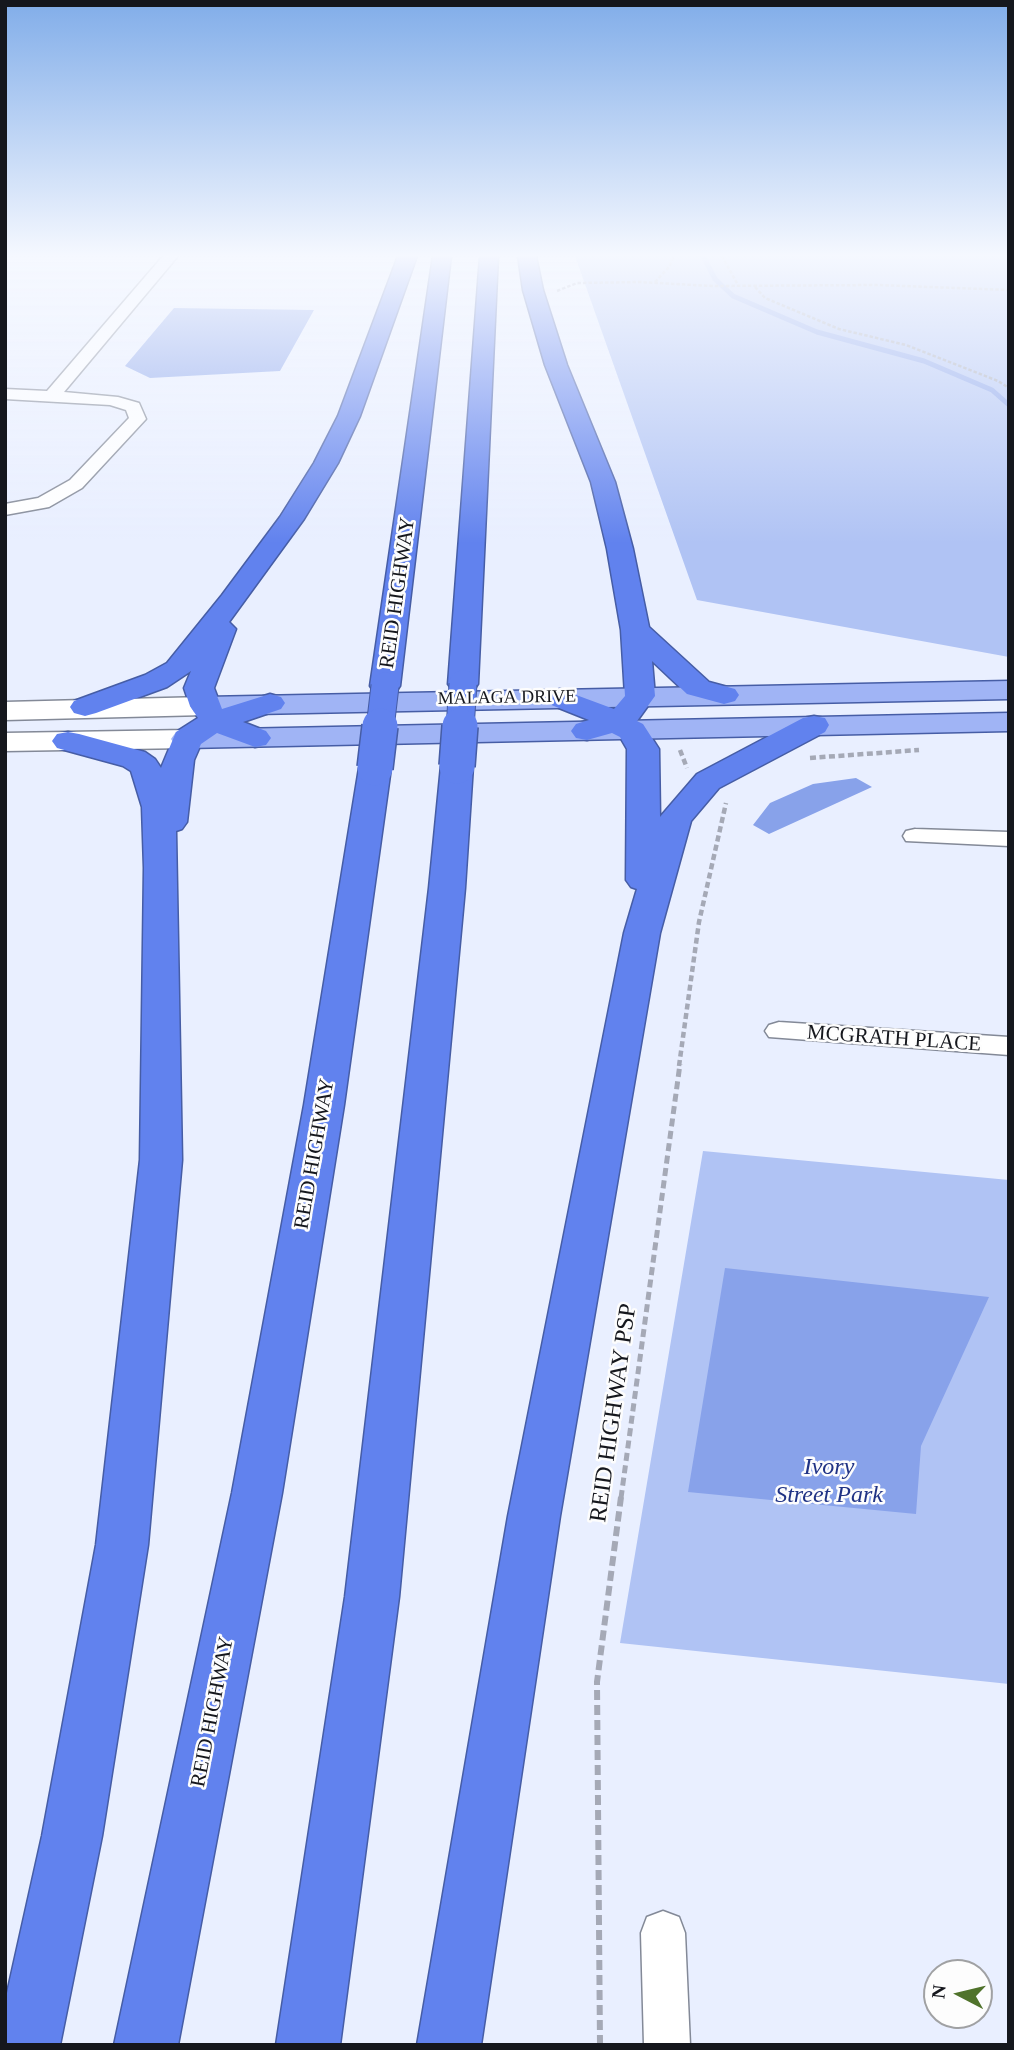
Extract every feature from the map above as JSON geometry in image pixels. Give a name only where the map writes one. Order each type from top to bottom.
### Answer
[{"type":"highway","points":[[85,707],[156,681],[177,669],[232,601],[291,519],[326,463],[349,416],[373,352]]},
{"type":"highway","name":"REID HIGHWAY","points":[[146,2045],[257,1493],[324,1105],[375,768],[430,352]]},
{"type":"highway","points":[[308,2045],[372,1597],[446,902],[463,684],[483,352]]},
{"type":"highway","points":[[552,352],[603,482],[620,549],[635,630],[640,696],[631,712],[611,728]]},
{"type":"highway","points":[[232,601],[200,688],[210,714],[255,738]]},
{"type":"highway","points":[[635,630],[698,688],[724,695]]},
{"type":"highway","points":[[560,698],[643,749],[642,933]]},
{"type":"highway","points":[[161,868],[178,761],[187,739],[210,714],[270,703]]},
{"type":"highway","points":[[449,2045],[534,1516],[642,933],[675,819],[708,781],[814,725]]},
{"type":"highway","points":[[28,2045],[72,1836],[122,1545],[161,1160],[161,868],[158,807],[152,782],[144,766],[134,759],[68,741]]},
{"type":"main road","name":"MALAGA DRIVE","points":[[270,703],[1009,690]]},
{"type":"main road","points":[[5,711],[85,707],[210,714]]},
{"type":"main road","name":"MALAGA DRIVE","points":[[5,743],[611,728],[1009,722]]},
{"type":"street","points":[[52,397],[91,352]]},
{"type":"street","points":[[5,394],[112,400],[133,407],[138,419],[76,484],[43,503],[5,510]]},
{"type":"street","points":[[915,836],[1009,839]]},
{"type":"street","name":"MCGRATH PLACE","points":[[779,1031],[1009,1046]]},
{"type":"street","points":[[663,1933],[667,2045]]},
{"type":"path","points":[[923,352],[998,381],[1009,388]]},
{"type":"path","points":[[808,758],[929,749]]},
{"type":"path","name":"REID HIGHWAY PSP","points":[[600,2045],[597,1682],[600,1650],[699,922],[718,828],[729,792]]},
{"type":"green space","points":[[609,352],[1009,352],[1009,657],[697,600]]},
{"type":"green space","name":"Ivory Street Park","points":[[703,1151],[1009,1180],[1009,1684],[620,1643]]},
{"type":"shaded area","points":[[137,352],[291,352],[280,371],[150,378],[125,366]]},
{"type":"shaded area","points":[[856,778],[872,787],[769,834],[753,825],[770,803],[813,784]]},
{"type":"shaded area","points":[[725,1268],[989,1297],[921,1446],[916,1514],[688,1492]]},
{"type":"waterway","points":[[890,352],[924,361],[992,390],[1009,405]]}]
